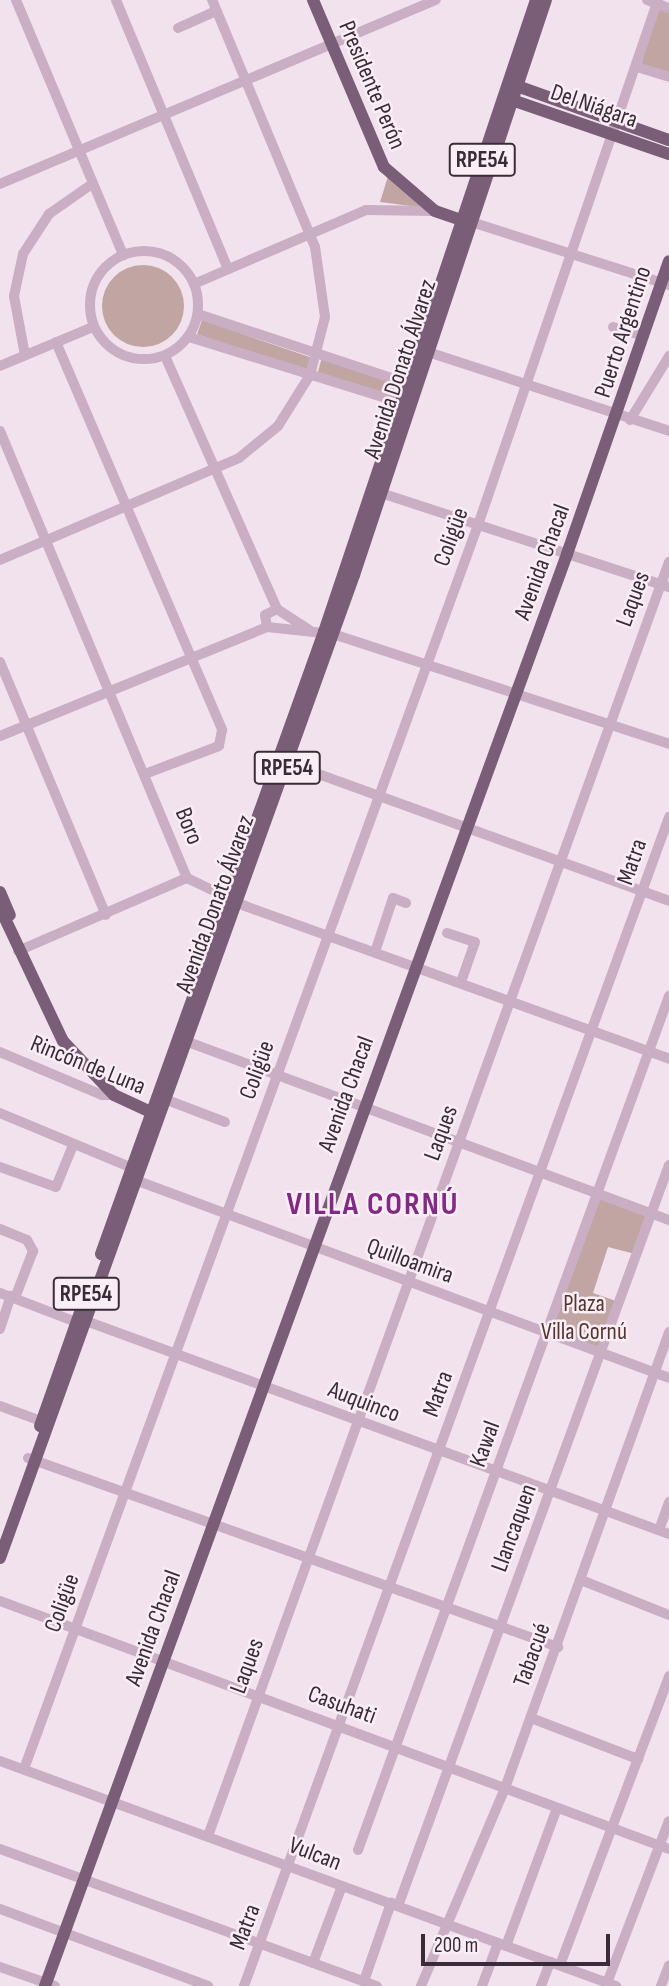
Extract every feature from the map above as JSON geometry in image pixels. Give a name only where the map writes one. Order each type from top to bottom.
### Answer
[{"type":"main road","name":"Presidente Perón","points":[[313,0],[384,166],[435,211],[466,220]]},
{"type":"main road","name":"RPE54","points":[[511,92],[536,0]]},
{"type":"main road","name":"RPE54","points":[[466,220],[546,0]]},
{"type":"main road","name":"Del Niágara","points":[[511,92],[615,129],[669,153]]},
{"type":"main road","name":"Del Niágara","points":[[615,129],[669,140]]},
{"type":"main road","name":"Avenida Donato Álvarez","points":[[412,385],[428,352],[466,220]]},
{"type":"main road","name":"Avenida Donato Álvarez","points":[[0,1558],[4,1527],[32,1459],[132,1168],[156,1115],[234,899],[328,633],[466,220]]},
{"type":"main road","name":"Puerto Argentino","points":[[624,418],[643,336],[665,283],[669,261]]},
{"type":"main road","name":"Avenida Donato Álvarez","points":[[32,1459],[41,1421],[138,1181],[156,1115],[167,1100],[234,899],[288,763],[328,633],[381,493],[406,404]]},
{"type":"main road","name":"Avenida Chacal","points":[[49,1985],[63,1934],[415,965],[567,554],[624,418]]},
{"type":"main road","points":[[0,892],[32,978],[63,1041],[114,1095]]},
{"type":"main road","points":[[0,908],[21,950]]},
{"type":"main road","name":"Rincón de Luna","points":[[114,1095],[156,1115]]},
{"type":"street","points":[[16,0],[123,255]]},
{"type":"street","points":[[116,0],[228,269]]},
{"type":"street","points":[[0,560],[214,470],[268,436],[310,375],[317,354],[324,305],[310,233],[212,0]]},
{"type":"street","points":[[0,184],[331,44],[416,4],[436,0]]},
{"type":"street","points":[[654,1],[669,8]]},
{"type":"street","name":"Coligüe","points":[[24,1769],[478,525],[570,251],[637,67],[654,1]]},
{"type":"street","points":[[178,28],[216,11]]},
{"type":"street","points":[[637,67],[669,77]]},
{"type":"street","points":[[25,355],[14,296],[23,254],[49,214],[92,184]]},
{"type":"street","points":[[194,284],[370,209],[435,211]]},
{"type":"street","points":[[466,220],[665,283]]},
{"type":"street","points":[[159,253],[180,265],[194,284],[198,314],[189,337],[166,356],[124,356],[93,327],[93,285],[123,255],[159,253]]},
{"type":"street","points":[[198,314],[412,385]]},
{"type":"street","points":[[0,366],[93,327]]},
{"type":"street","points":[[613,327],[643,336]]},
{"type":"street","points":[[189,337],[406,404]]},
{"type":"street","points":[[56,342],[222,730],[219,746],[145,774]]},
{"type":"street","points":[[428,352],[669,431]]},
{"type":"street","points":[[166,356],[265,588],[272,616],[282,629]]},
{"type":"street","points":[[624,418],[669,356]]},
{"type":"street","name":"Boro","points":[[0,430],[187,878],[328,936],[415,965],[669,1059]]},
{"type":"street","points":[[381,493],[665,586]]},
{"type":"street","name":"Laques","points":[[208,1836],[511,1001],[607,723],[665,586],[669,562]]},
{"type":"street","points":[[0,736],[254,629],[272,616]]},
{"type":"street","points":[[272,616],[282,629]]},
{"type":"street","points":[[272,616],[309,630]]},
{"type":"street","points":[[282,629],[328,633],[669,744]]},
{"type":"street","points":[[0,662],[106,915]]},
{"type":"street","points":[[288,763],[669,901]]},
{"type":"street","name":"Matra","points":[[244,1986],[644,893],[669,817]]},
{"type":"street","points":[[21,950],[187,878]]},
{"type":"street","points":[[375,952],[393,898],[406,903]]},
{"type":"street","points":[[447,933],[475,942],[461,982]]},
{"type":"street","name":"Kawal","points":[[358,1850],[669,996]]},
{"type":"street","points":[[188,1042],[669,1220]]},
{"type":"street","name":"Rincón de Luna","points":[[0,1052],[103,1096],[114,1095]]},
{"type":"street","points":[[167,1100],[225,1122]]},
{"type":"street","points":[[0,1114],[132,1168]]},
{"type":"street","points":[[0,1167],[56,1187],[73,1145]]},
{"type":"street","name":"Llancaquen","points":[[363,1981],[449,1768],[669,1165]]},
{"type":"street","name":"Quilloamira","points":[[138,1181],[409,1284],[669,1378]]},
{"type":"street","points":[[0,1229],[27,1240],[33,1251],[0,1329]]},
{"type":"street","name":"Auquinco","points":[[0,1293],[262,1385],[496,1474],[664,1532]]},
{"type":"street","name":"Tabacué","points":[[421,1986],[505,1788],[558,1647],[669,1332]]},
{"type":"street","points":[[0,1406],[41,1421]]},
{"type":"street","points":[[32,1459],[558,1647]]},
{"type":"street","points":[[664,1532],[669,1502]]},
{"type":"street","points":[[581,1580],[669,1615]]},
{"type":"street","name":"Casuhati","points":[[0,1601],[664,1847]]},
{"type":"street","points":[[541,1986],[555,1964],[612,1828],[666,1691],[669,1676]]},
{"type":"street","points":[[531,1718],[638,1759]]},
{"type":"street","name":"Vulcan","points":[[0,1761],[606,1984]]},
{"type":"street","points":[[482,1986],[502,1944],[557,1808]]},
{"type":"street","points":[[606,1984],[664,1847],[669,1821]]},
{"type":"street","points":[[0,1849],[377,1986]]},
{"type":"street","points":[[313,1963],[342,1886]]},
{"type":"street","points":[[0,1909],[208,1986]]},
{"type":"street","points":[[661,1986],[669,1965]]},
{"type":"street","points":[[1,1971],[49,1985]]},
{"type":"green space","points":[[658,7],[669,11],[669,73],[641,65]]},
{"type":"green space","points":[[389,173],[427,208],[380,202]]},
{"type":"green space","points":[[143,265],[159,268],[172,277],[181,290],[184,306],[181,322],[172,335],[159,344],[143,347],[127,344],[114,335],[105,322],[102,306],[105,290],[114,277],[127,268]]},
{"type":"green space","points":[[202,320],[312,358],[307,372],[197,334]]},
{"type":"green space","points":[[322,357],[398,383],[393,396],[317,375]]},
{"type":"green space","name":"Plaza Villa Cornú","points":[[600,1196],[648,1215],[635,1254],[608,1247],[593,1293],[616,1301],[599,1350],[551,1332]]},
{"type":"district","name":"VILLA CORNÚ","points":[[373,1205]]}]
